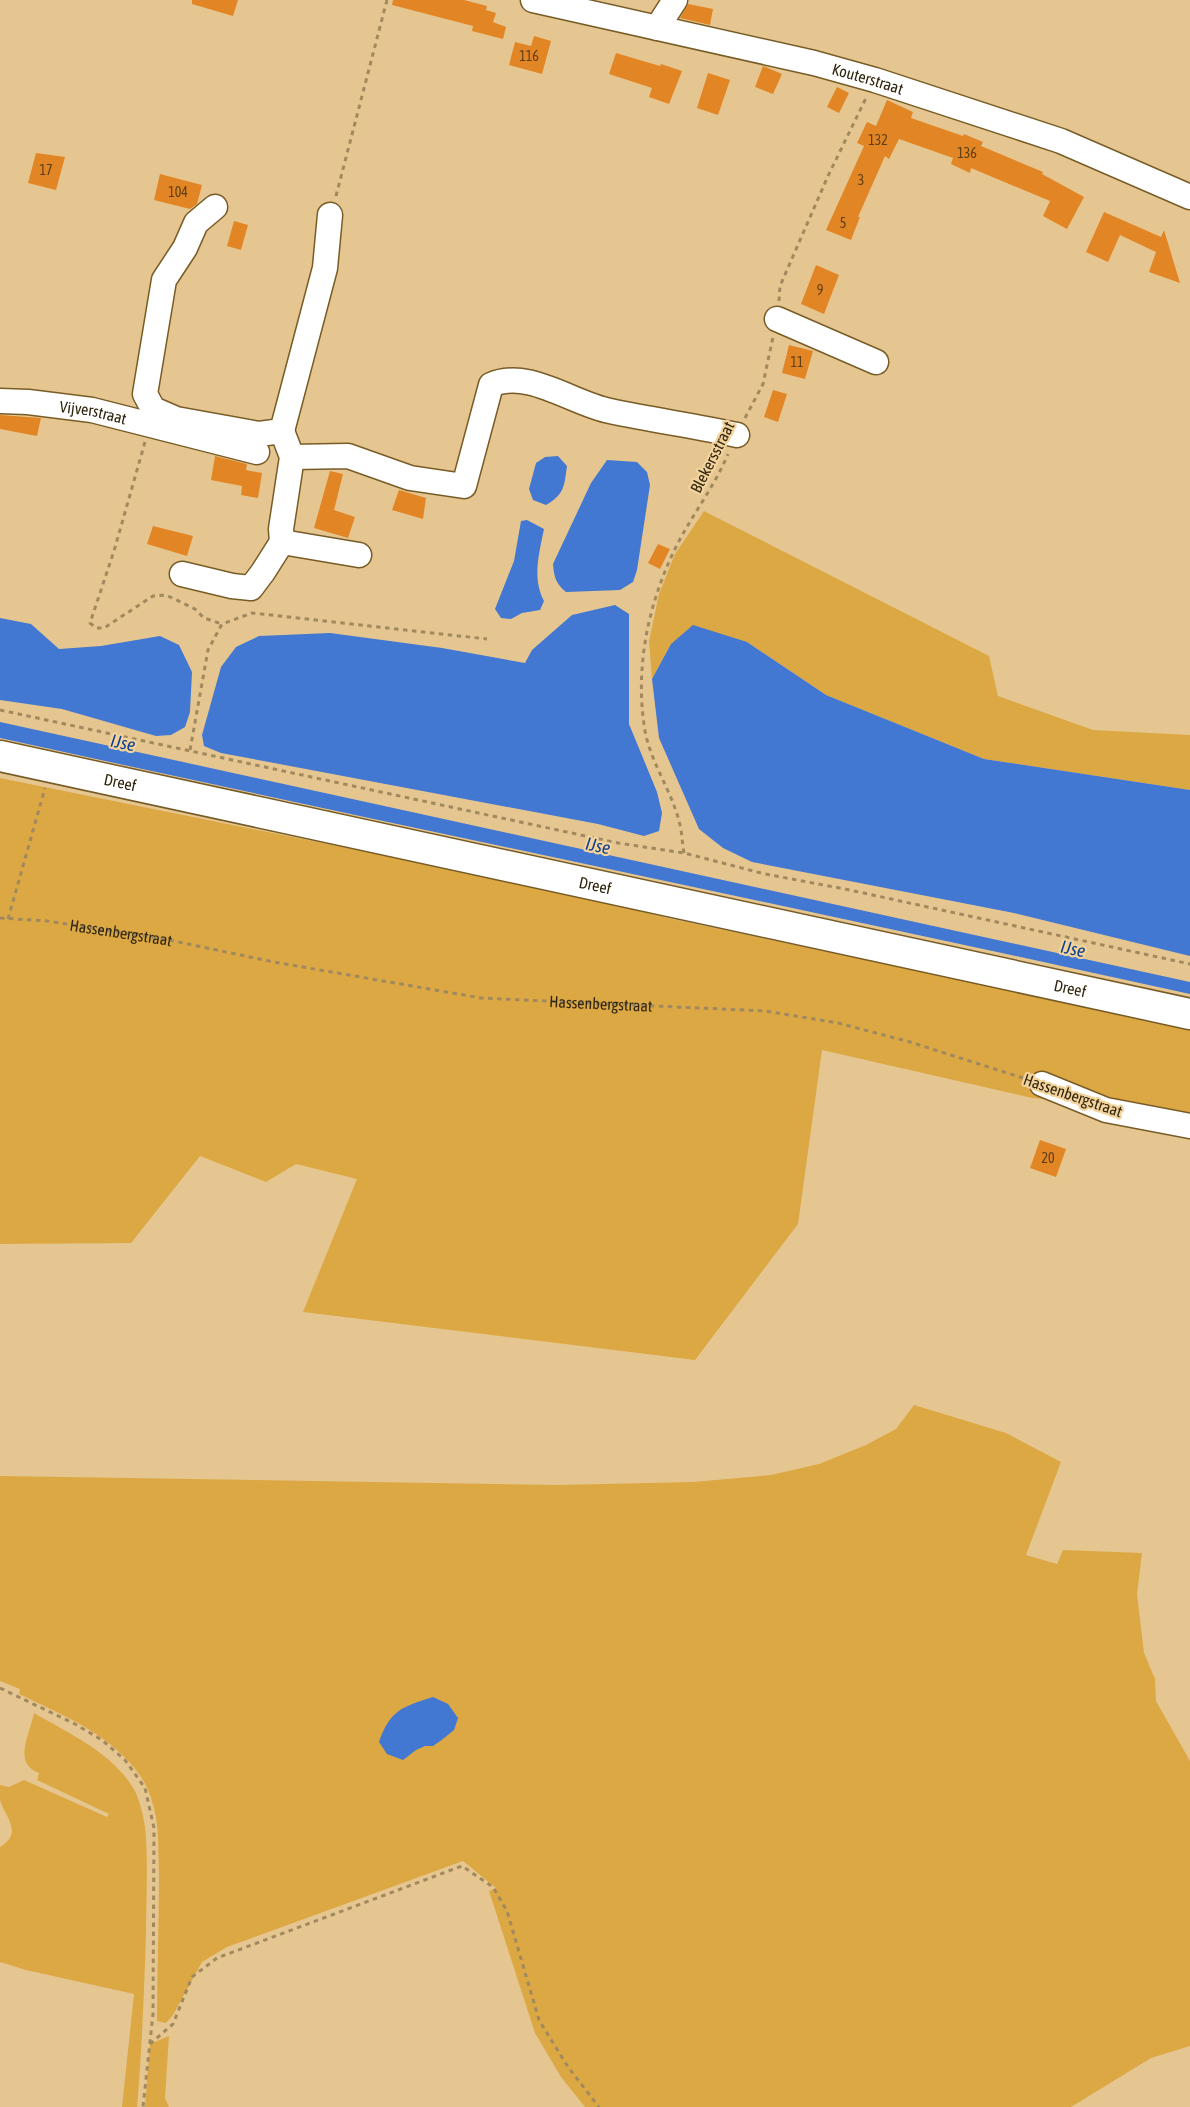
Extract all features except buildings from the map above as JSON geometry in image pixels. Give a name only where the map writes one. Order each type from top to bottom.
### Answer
[{"type":"main road","name":"Dreef","points":[[0,756],[1190,1014]]},
{"type":"street","name":"Kouterstraat","points":[[533,0],[814,63],[875,80],[1061,141],[1190,197]]},
{"type":"street","points":[[657,28],[675,0]]},
{"type":"street","points":[[215,207],[196,223],[185,248],[164,280],[146,394],[153,409],[176,419],[259,434],[282,431]]},
{"type":"street","points":[[182,574],[232,586],[251,588],[282,542],[281,529],[292,457],[282,431],[325,268],[330,215]]},
{"type":"street","points":[[777,319],[876,362]]},
{"type":"street","points":[[292,457],[348,456],[410,478],[464,486],[491,384],[500,380],[533,383],[607,411],[737,435]]},
{"type":"street","name":"Vijverstraat","points":[[0,401],[93,410],[257,452]]},
{"type":"street","points":[[282,542],[359,555]]},
{"type":"street","name":"Hassenbergstraat","points":[[1042,1084],[1106,1110],[1190,1126]]},
{"type":"path","points":[[330,215],[387,0]]},
{"type":"path","name":"Blekersstraat","points":[[684,853],[679,820],[652,756],[645,731],[642,681],[643,652],[648,623],[655,596],[679,542],[718,476],[763,384],[777,319],[780,286],[828,176],[875,80]]},
{"type":"path","points":[[148,425],[135,479],[90,622],[96,627],[104,628],[153,596],[166,595],[195,609],[204,618],[222,624],[252,613],[487,639]]},
{"type":"path","points":[[190,750],[208,650],[222,624]]},
{"type":"path","points":[[0,710],[618,843],[684,853],[765,874],[857,891],[1190,964]]},
{"type":"path","points":[[8,919],[50,767]]},
{"type":"path","name":"Hassenbergstraat","points":[[0,918],[47,921],[164,939],[285,964],[481,998],[765,1011],[838,1023],[910,1042],[1042,1084]]},
{"type":"path","points":[[0,1688],[75,1724],[102,1740],[125,1760],[145,1788],[154,1828],[153,2014],[143,2107]]},
{"type":"path","points":[[150,2044],[173,2024],[192,1977],[217,1958],[462,1866],[493,1887],[507,1911],[539,2020],[568,2067],[599,2107]]},
{"type":"shaded area","points":[[704,511],[989,656],[998,696],[1093,730],[1190,735],[1190,790],[984,759],[826,695],[747,642],[671,644],[652,679],[649,641],[659,594],[675,554]]},
{"type":"shaded area","points":[[0,778],[595,898],[667,918],[1190,1028],[1190,1125],[1093,1103],[1032,1098],[822,1050],[798,1224],[695,1360],[303,1312],[357,1179],[296,1164],[266,1182],[200,1156],[131,1243],[0,1244]]},
{"type":"shaded area","points":[[914,1405],[1006,1433],[1061,1462],[1026,1555],[1057,1564],[1063,1550],[1142,1553],[1137,1594],[1144,1653],[1155,1679],[1156,1701],[1190,1761],[1190,2046],[1151,2058],[1071,2107],[585,2107],[561,2077],[535,2033],[489,1891],[496,1888],[463,1861],[227,1947],[202,1962],[173,2015],[166,2023],[157,2021],[159,1893],[157,1827],[154,1807],[143,1780],[119,1751],[106,1741],[64,1715],[19,1694],[20,1689],[0,1681],[0,1476],[559,1485],[693,1482],[771,1475],[819,1464],[866,1445],[896,1429]]},
{"type":"shaded area","points":[[34,1713],[88,1744],[112,1763],[132,1786],[142,1811],[147,1850],[146,1934],[137,2107],[122,2107],[134,1994],[0,1962],[0,1847],[7,1842],[12,1830],[0,1800],[0,1785],[9,1787],[24,1780],[107,1817],[109,1814],[37,1780],[39,1773],[26,1762],[24,1755]]},
{"type":"shaded area","points":[[169,2036],[165,2098],[169,2107],[145,2107],[150,2044]]},
{"type":"water","points":[[558,456],[567,466],[560,493],[546,505],[533,500],[529,489],[536,463],[545,457]]},
{"type":"water","points":[[607,460],[637,462],[647,472],[650,485],[637,570],[633,582],[620,590],[566,592],[556,580],[553,564],[591,483]]},
{"type":"water","points":[[527,520],[544,529],[537,575],[544,601],[540,610],[522,613],[511,619],[501,618],[495,609],[514,561],[521,521]]},
{"type":"water","points":[[615,605],[629,614],[629,724],[657,792],[662,813],[659,831],[644,836],[598,824],[221,753],[204,746],[202,735],[221,667],[236,647],[259,636],[330,633],[442,648],[525,663],[532,650],[572,615]]},
{"type":"water","points":[[0,618],[31,624],[59,649],[101,646],[160,636],[179,645],[192,672],[190,712],[185,727],[171,735],[156,736],[62,709],[0,700]]},
{"type":"water","points":[[693,625],[747,642],[826,695],[984,759],[1190,790],[1190,956],[1014,913],[752,862],[723,848],[699,829],[659,738],[652,679],[671,644]]},
{"type":"water","points":[[0,722],[1190,982],[1190,994],[0,738]]},
{"type":"water","points":[[433,1697],[448,1704],[458,1718],[454,1730],[433,1746],[425,1746],[416,1750],[403,1760],[387,1754],[379,1742],[393,1716],[405,1707]]},
{"type":"water label","name":"IJse","points":[[123,743]]},
{"type":"water label","name":"IJse","points":[[598,846]]},
{"type":"water label","name":"IJse","points":[[1073,949]]}]
